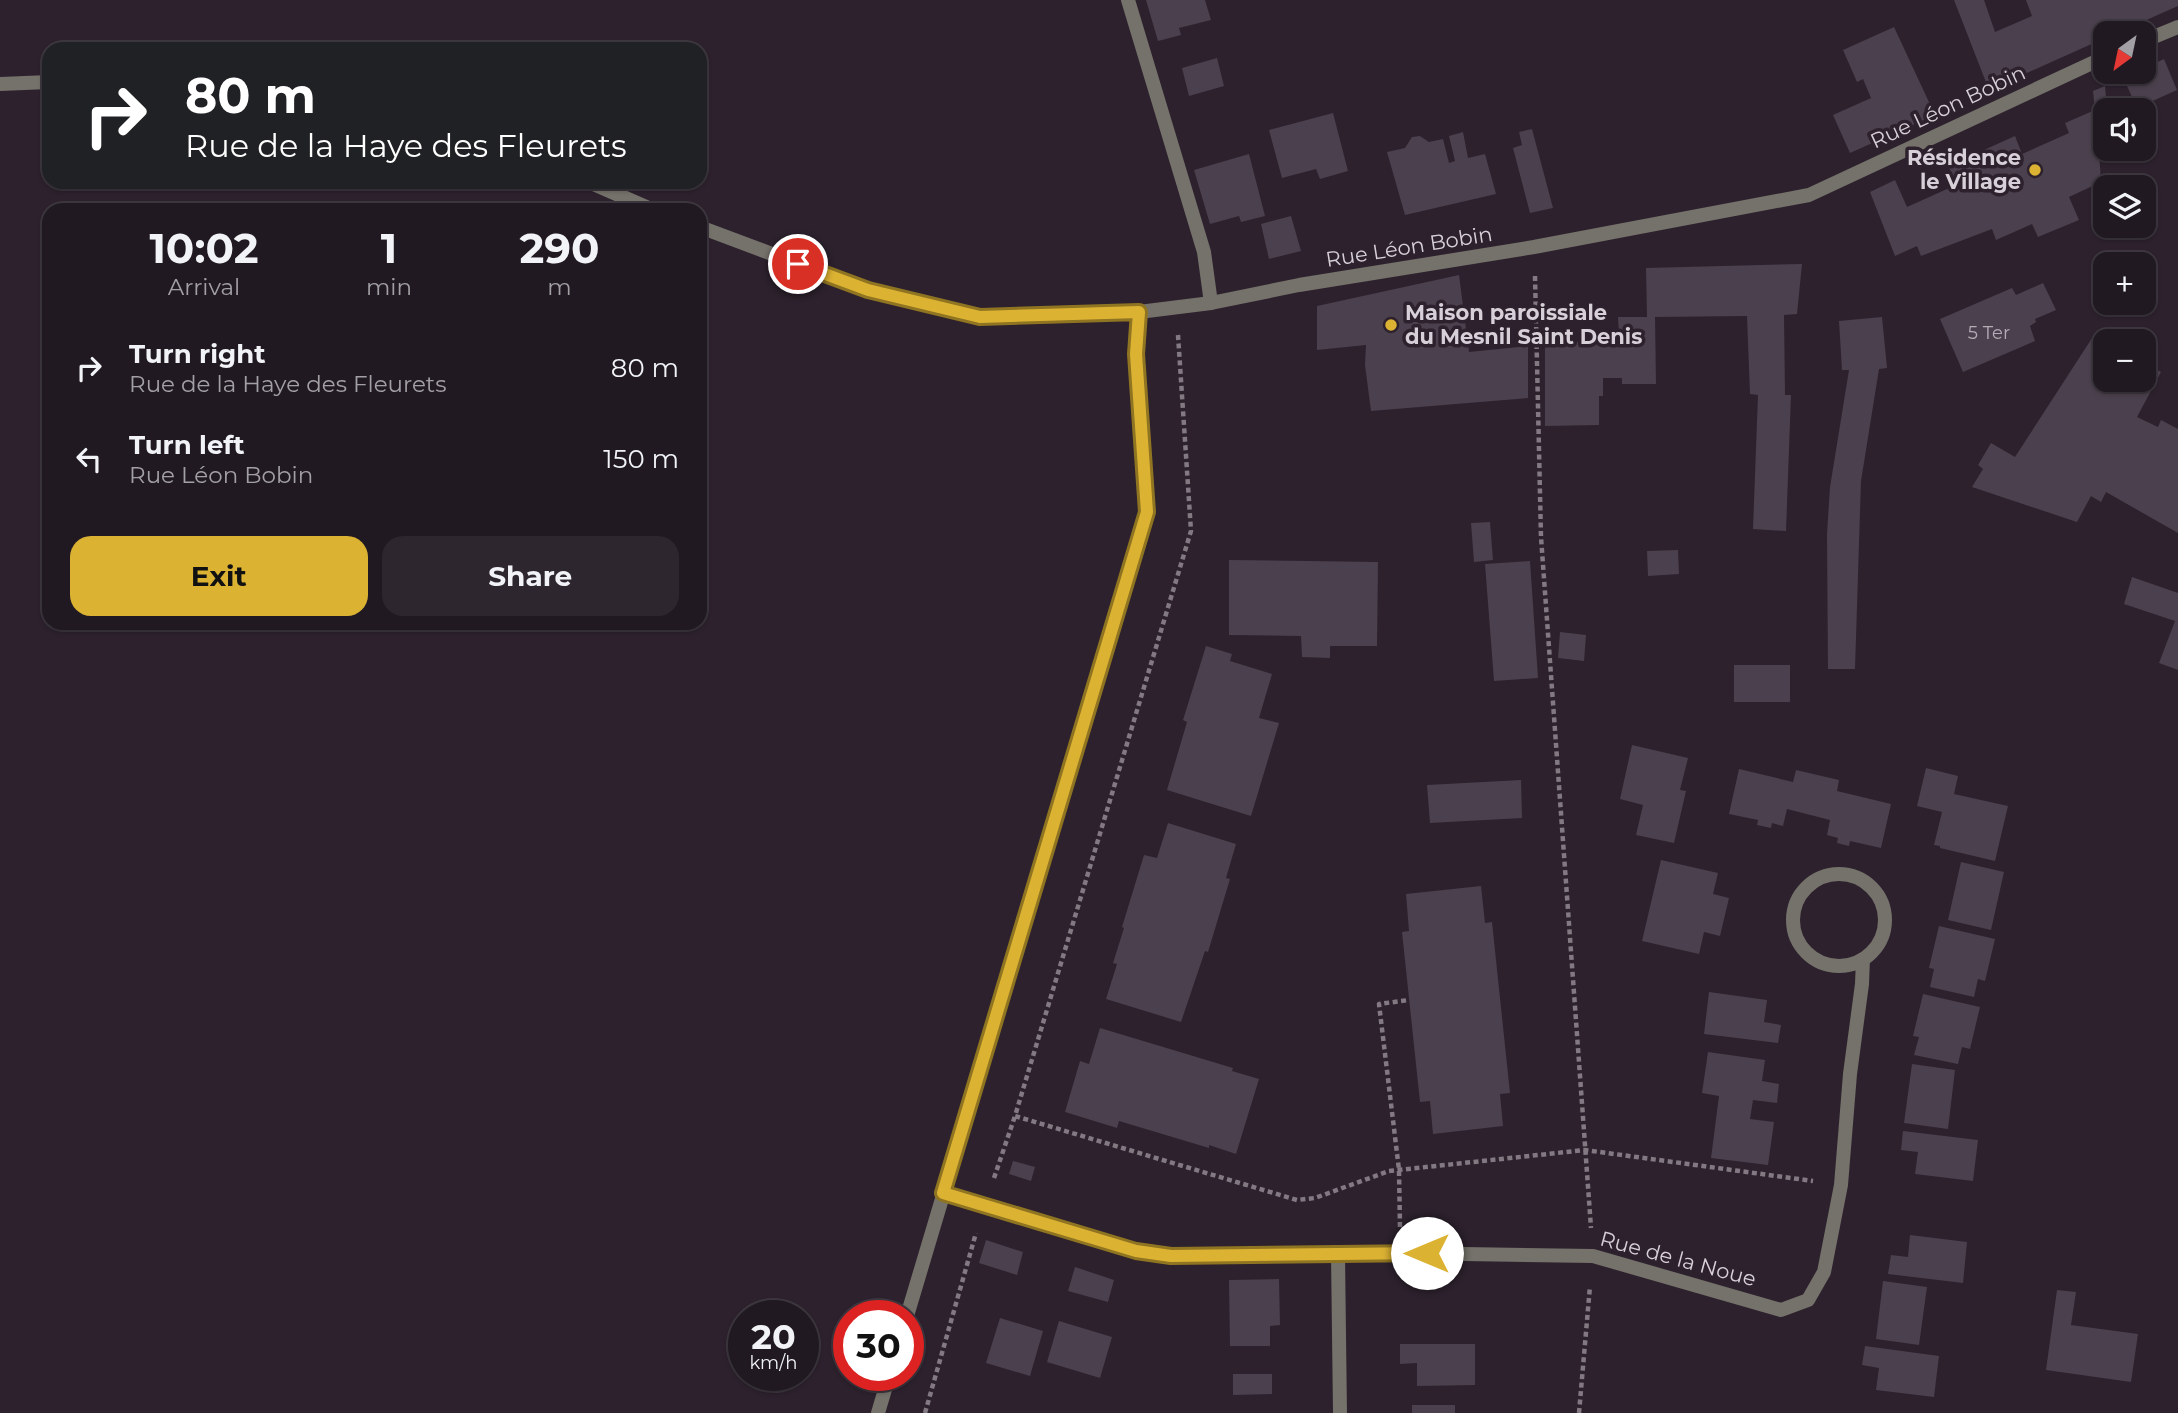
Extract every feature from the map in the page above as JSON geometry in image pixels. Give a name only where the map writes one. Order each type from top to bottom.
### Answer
[{"type":"street","points":[[1128,0],[1204,251],[1211,303]]},
{"type":"street","points":[[2156,36],[2178,27]]},
{"type":"street","name":"Rue Léon Bobin","points":[[707,230],[868,290],[980,317],[1139,312],[1211,303],[1299,285],[1534,247],[1809,195],[2093,63]]},
{"type":"street","points":[[0,84],[42,82]]},
{"type":"street","points":[[605,189],[637,203]]},
{"type":"street","points":[[911,1300],[1147,512],[1136,354],[1139,312]]},
{"type":"street","points":[[1828,875],[1856,877],[1878,896],[1884,909],[1882,938],[1874,950],[1863,959],[1848,965],[1832,965],[1817,960],[1805,951],[1796,938],[1793,922],[1795,906],[1802,892],[1813,881],[1828,875]]},
{"type":"street","name":"Rue de la Noue","points":[[943,1193],[1136,1251],[1171,1256],[1400,1252],[1593,1256],[1782,1310],[1808,1300],[1824,1272],[1842,1185],[1850,1074],[1863,959]]},
{"type":"street","points":[[1338,1255],[1340,1413]]},
{"type":"street","points":[[878,1413],[885,1391]]},
{"type":"path","points":[[1534,247],[1541,537],[1593,1256],[1579,1413]]},
{"type":"path","points":[[925,1413],[984,1206],[1015,1116],[1191,531],[1177,307]]},
{"type":"path","points":[[1400,1252],[1399,1170],[1379,1004],[1409,1000]]},
{"type":"path","points":[[1015,1116],[1297,1200],[1315,1198],[1389,1171],[1585,1150],[1842,1185]]},
{"type":"building","points":[[1146,0],[1205,0],[1211,20],[1179,28],[1181,35],[1158,41]]},
{"type":"building","points":[[1954,0],[1984,0],[1995,32],[2032,16],[2026,0],[2178,0],[2178,6],[2144,21],[2093,21],[2093,43],[1989,90]]},
{"type":"building","points":[[1894,27],[1935,115],[1850,153],[1833,115],[1871,98],[1863,79],[1857,82],[1843,50]]},
{"type":"building","points":[[1217,58],[1224,86],[1189,96],[1182,68]]},
{"type":"building","points":[[2164,59],[2177,90],[2156,99],[2132,98],[2126,84],[2156,84],[2156,63]]},
{"type":"building","name":"Résidence le Village","points":[[2105,86],[2106,98],[2094,98],[2093,91]]},
{"type":"building","name":"Résidence le Village","points":[[2093,111],[2093,161],[2100,161],[2101,175],[2093,175],[2093,186],[2069,197],[2079,220],[2038,237],[2032,224],[1996,240],[1992,229],[1921,256],[1917,246],[1895,256],[1870,192],[1895,180],[1907,207],[1956,185],[1945,157],[1963,150],[1966,158],[2015,136],[2022,154],[2069,133],[2065,123]]},
{"type":"building","points":[[1333,113],[1348,171],[1320,179],[1316,169],[1282,178],[1269,130]]},
{"type":"building","points":[[1532,129],[1553,208],[1530,213],[1513,148],[1522,145],[1519,132]]},
{"type":"building","points":[[1463,132],[1468,158],[1485,154],[1496,194],[1405,215],[1387,152],[1405,148],[1412,137],[1420,136],[1429,142],[1443,139],[1449,163],[1455,161],[1449,136]]},
{"type":"building","points":[[1249,154],[1265,216],[1241,222],[1239,216],[1210,224],[1194,170]]},
{"type":"building","points":[[1291,216],[1301,251],[1269,259],[1261,224]]},
{"type":"building","points":[[1802,264],[1797,314],[1784,315],[1785,395],[1791,395],[1786,531],[1753,529],[1758,395],[1750,394],[1747,316],[1655,317],[1656,384],[1622,384],[1622,378],[1603,378],[1603,396],[1599,396],[1599,425],[1545,426],[1545,342],[1598,342],[1598,335],[1619,335],[1618,317],[1647,317],[1646,268]]},
{"type":"building","name":"Maison paroissiale du Mesnil Saint Denis","points":[[1459,275],[1469,352],[1528,346],[1528,398],[1371,411],[1365,365],[1366,345],[1317,350],[1317,306]]},
{"type":"building","points":[[2043,283],[2056,310],[2035,319],[2036,322],[2030,326],[2035,341],[1963,372],[1940,319],[2012,288],[2016,295]]},
{"type":"building","points":[[1882,317],[1887,368],[1879,369],[1861,481],[1855,669],[1828,669],[1827,534],[1830,487],[1849,370],[1842,370],[1839,321]]},
{"type":"building","points":[[2093,337],[2093,392],[2150,392],[2137,417],[2158,427],[2161,420],[2178,429],[2178,533],[2106,492],[2101,502],[2091,496],[2077,522],[1972,487],[1983,469],[1978,465],[1991,443],[2015,457]]},
{"type":"building","points":[[1490,522],[1493,560],[1474,562],[1471,523]]},
{"type":"building","points":[[1678,550],[1679,574],[1648,576],[1647,551]]},
{"type":"building","points":[[1229,560],[1378,562],[1377,646],[1330,646],[1330,658],[1302,657],[1301,636],[1229,635]]},
{"type":"building","points":[[1530,561],[1538,678],[1494,681],[1485,564]]},
{"type":"building","points":[[2132,577],[2178,593],[2178,670],[2159,663],[2175,621],[2124,604]]},
{"type":"building","points":[[1560,632],[1586,635],[1584,661],[1558,658]]},
{"type":"building","points":[[1206,646],[1232,654],[1230,661],[1272,674],[1259,718],[1279,723],[1251,816],[1167,790],[1187,722],[1183,720]]},
{"type":"building","points":[[1734,665],[1790,665],[1790,702],[1734,702]]},
{"type":"building","points":[[1632,745],[1688,758],[1680,790],[1686,791],[1674,843],[1636,835],[1643,805],[1620,799]]},
{"type":"building","points":[[1926,768],[1958,776],[1954,794],[2008,806],[1995,861],[1934,845],[1942,812],[1917,806]]},
{"type":"building","points":[[1739,769],[1793,782],[1796,770],[1839,780],[1837,791],[1891,804],[1881,848],[1850,841],[1849,846],[1837,843],[1838,838],[1827,835],[1830,820],[1787,809],[1783,826],[1772,823],[1771,828],[1757,825],[1758,820],[1729,814]]},
{"type":"building","points":[[1521,780],[1522,818],[1430,823],[1427,785]]},
{"type":"building","points":[[1168,823],[1236,844],[1226,878],[1230,879],[1208,952],[1205,951],[1181,1022],[1106,999],[1117,964],[1113,963],[1124,928],[1122,927],[1144,855],[1157,858]]},
{"type":"building","points":[[1661,860],[1718,873],[1713,894],[1729,898],[1720,936],[1704,932],[1699,954],[1642,941]]},
{"type":"building","points":[[1961,862],[2004,872],[1991,930],[1948,920]]},
{"type":"building","points":[[1481,886],[1485,923],[1492,922],[1510,1093],[1500,1094],[1503,1126],[1433,1134],[1430,1101],[1420,1102],[1402,932],[1409,931],[1406,894]]},
{"type":"building","points":[[1939,926],[1995,939],[1985,981],[1978,979],[1974,997],[1930,987],[1934,969],[1929,968]]},
{"type":"building","points":[[1709,992],[1767,1000],[1764,1022],[1781,1025],[1778,1043],[1704,1034]]},
{"type":"building","points":[[1923,994],[1980,1007],[1970,1049],[1962,1047],[1958,1064],[1914,1055],[1919,1037],[1913,1036]]},
{"type":"building","points":[[1100,1028],[1233,1068],[1232,1071],[1259,1079],[1236,1154],[1119,1121],[1117,1128],[1065,1112],[1080,1061],[1089,1064]]},
{"type":"building","points":[[1708,1052],[1765,1060],[1762,1081],[1779,1084],[1777,1103],[1753,1100],[1750,1119],[1774,1122],[1768,1165],[1711,1158],[1719,1096],[1702,1093]]},
{"type":"building","points":[[1912,1064],[1955,1070],[1948,1129],[1904,1123]]},
{"type":"building","points":[[1903,1131],[1978,1140],[1973,1181],[1915,1174],[1918,1152],[1901,1150]]},
{"type":"building","points":[[1013,1161],[1035,1167],[1031,1181],[1009,1174]]},
{"type":"building","points":[[1910,1235],[1967,1242],[1963,1283],[1888,1274],[1891,1255],[1908,1257]]},
{"type":"building","points":[[986,1240],[1023,1252],[1017,1275],[979,1263]]},
{"type":"building","points":[[1075,1267],[1114,1280],[1108,1302],[1068,1291]]},
{"type":"building","points":[[1279,1279],[1280,1325],[1270,1326],[1270,1346],[1230,1346],[1229,1280]]},
{"type":"building","points":[[1883,1281],[1927,1287],[1919,1345],[1876,1339]]},
{"type":"building","points":[[2057,1290],[2076,1292],[2071,1325],[2138,1334],[2131,1382],[2046,1370]]},
{"type":"building","points":[[1000,1318],[1043,1331],[1030,1376],[986,1363]]},
{"type":"building","points":[[1059,1321],[1112,1337],[1100,1378],[1047,1362]]},
{"type":"building","points":[[1400,1344],[1475,1344],[1475,1385],[1417,1386],[1417,1363],[1400,1364]]},
{"type":"building","points":[[1865,1346],[1939,1356],[1934,1397],[1876,1390],[1879,1368],[1862,1365]]},
{"type":"building","points":[[1233,1374],[1272,1374],[1272,1394],[1233,1395]]},
{"type":"building","points":[[1412,1405],[1455,1405],[1455,1413],[1412,1413]]},
{"type":"place","name":"Résidence le Village","points":[[2035,170]]},
{"type":"place","name":"Maison paroissiale du Mesnil Saint Denis","points":[[1391,325]]},
{"type":"route","points":[[798,264],[868,290],[980,317],[1139,312],[1136,354],[1147,512],[943,1193],[1136,1251],[1171,1256],[1427,1253]]}]
